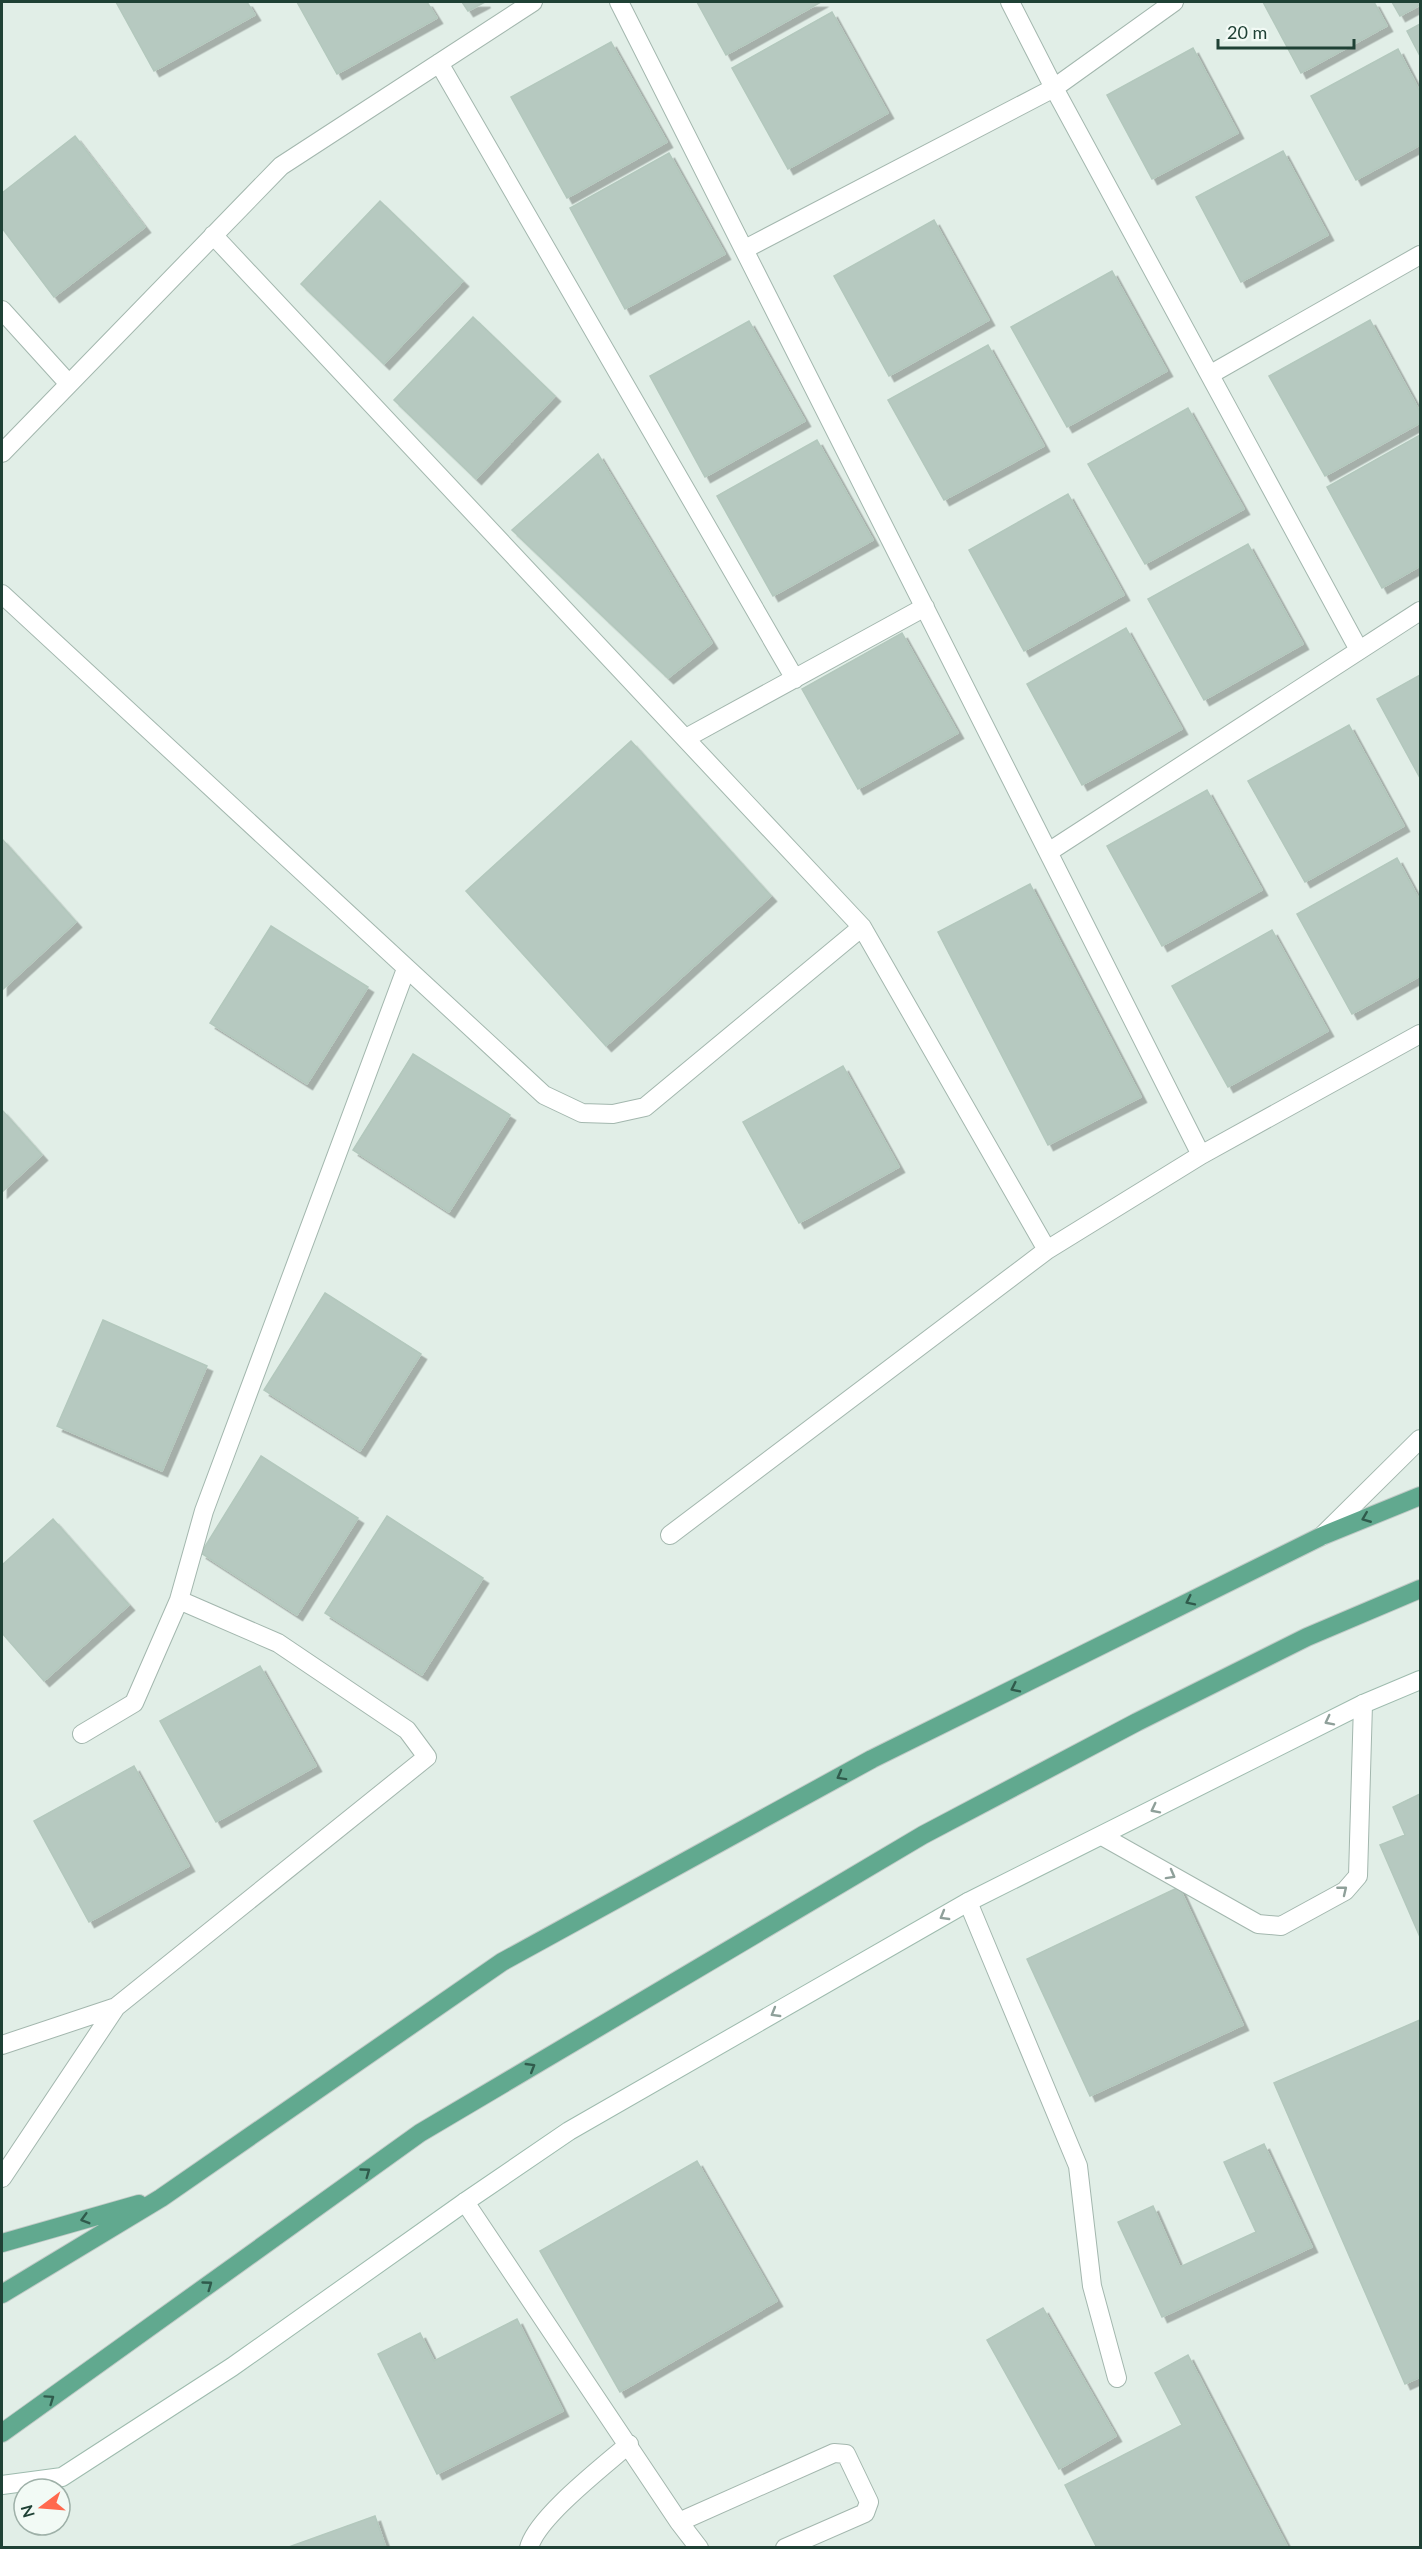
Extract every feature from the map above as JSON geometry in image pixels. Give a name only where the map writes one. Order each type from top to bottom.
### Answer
[{"type":"main road","points":[[2,2294],[161,2198],[502,1962],[872,1759],[1322,1536],[1420,1496]]},
{"type":"main road","points":[[2,2433],[430,2127],[923,1835],[1137,1722],[1296,1642],[1420,1589]]},
{"type":"main road","points":[[2,2243],[161,2198]]},
{"type":"street","points":[[2,453],[280,166],[533,2]]},
{"type":"street","points":[[619,2],[1050,851],[1201,1155]]},
{"type":"street","points":[[1010,2],[1054,88],[1359,650]]},
{"type":"street","points":[[745,249],[1054,88],[1174,2]]},
{"type":"street","points":[[439,63],[795,679]]},
{"type":"street","points":[[213,235],[862,927],[1047,1250]]},
{"type":"street","points":[[1211,374],[1420,255]]},
{"type":"street","points":[[2,310],[69,384]]},
{"type":"street","points":[[2,594],[544,1095],[582,1113],[613,1114],[645,1107],[862,927]]},
{"type":"street","points":[[686,738],[925,607]]},
{"type":"street","points":[[1050,851],[1420,611]]},
{"type":"street","points":[[82,1734],[134,1703],[179,1600],[204,1511],[406,969]]},
{"type":"street","points":[[670,1535],[1047,1250],[1201,1155],[1420,1034]]},
{"type":"street","points":[[1322,1536],[1420,1439]]},
{"type":"street","points":[[2,2178],[116,2007],[427,1757],[406,1730],[278,1643],[179,1600]]},
{"type":"street","points":[[2,2485],[62,2477],[232,2367],[465,2202],[570,2131],[968,1902],[1363,1704],[1420,1680]]},
{"type":"street","points":[[1102,1836],[1258,1924],[1281,1926],[1345,1892],[1358,1876],[1363,1704]]},
{"type":"street","points":[[968,1902],[1078,2166],[1092,2286],[1117,2378]]},
{"type":"street","points":[[2,2045],[116,2007]]},
{"type":"street","points":[[465,2202],[679,2522],[699,2547]]},
{"type":"street","points":[[529,2547],[532,2536],[550,2516],[629,2444]]},
{"type":"street","points":[[679,2522],[834,2453],[846,2454],[869,2502],[865,2513],[785,2547]]},
{"type":"building","points":[[116,2],[247,2],[255,15],[154,71]]},
{"type":"building","points":[[297,2],[427,2],[437,18],[337,74]]},
{"type":"building","points":[[462,2],[485,2],[468,11]]},
{"type":"building","points":[[697,2],[821,2],[726,55]]},
{"type":"building","points":[[1263,2],[1374,2],[1387,26],[1301,73]]},
{"type":"building","points":[[1392,2],[1420,2],[1420,5],[1400,16]]},
{"type":"building","points":[[832,12],[888,113],[788,169],[732,68]]},
{"type":"building","points":[[1420,24],[1420,56],[1407,31]]},
{"type":"building","points":[[611,42],[667,142],[567,198],[511,97]]},
{"type":"building","points":[[1193,48],[1238,133],[1152,179],[1107,95]]},
{"type":"building","points":[[1398,49],[1420,92],[1420,145],[1356,180],[1311,96]]},
{"type":"building","points":[[75,136],[145,227],[54,297],[2,228],[2,193]]},
{"type":"building","points":[[1283,151],[1328,235],[1241,282],[1196,197]]},
{"type":"building","points":[[669,153],[725,254],[625,309],[570,208]]},
{"type":"building","points":[[380,201],[463,281],[384,364],[301,284]]},
{"type":"building","points":[[934,220],[989,320],[889,376],[834,276]]},
{"type":"building","points":[[1112,271],[1167,371],[1067,427],[1011,327]]},
{"type":"building","points":[[473,317],[555,396],[476,479],[394,400]]},
{"type":"building","points":[[1370,320],[1420,412],[1420,423],[1325,476],[1269,376]]},
{"type":"building","points":[[749,321],[805,421],[705,477],[650,376]]},
{"type":"building","points":[[988,345],[1044,446],[944,500],[888,400]]},
{"type":"building","points":[[1188,408],[1244,509],[1145,564],[1088,464]]},
{"type":"building","points":[[1420,435],[1420,566],[1382,588],[1327,487]]},
{"type":"building","points":[[817,440],[873,540],[773,596],[717,496]]},
{"type":"building","points":[[598,454],[712,643],[668,678],[512,530]]},
{"type":"building","points":[[1068,494],[1124,595],[1024,651],[969,550]]},
{"type":"building","points":[[1248,544],[1303,644],[1204,700],[1148,599]]},
{"type":"building","points":[[1126,628],[1182,729],[1082,785],[1027,684]]},
{"type":"building","points":[[902,633],[958,733],[858,789],[802,689]]},
{"type":"building","points":[[1420,675],[1420,778],[1377,699]]},
{"type":"building","points":[[1349,725],[1404,826],[1305,882],[1248,781]]},
{"type":"building","points":[[631,741],[771,896],[606,1046],[466,891]]},
{"type":"building","points":[[1207,790],[1262,890],[1162,946],[1107,846]]},
{"type":"building","points":[[2,839],[76,922],[2,990]]},
{"type":"building","points":[[1397,858],[1420,901],[1420,976],[1352,1014],[1297,914]]},
{"type":"building","points":[[1030,884],[1141,1097],[1048,1145],[938,932]]},
{"type":"building","points":[[271,926],[368,987],[307,1084],[210,1023]]},
{"type":"building","points":[[1272,930],[1328,1031],[1228,1087],[1172,986]]},
{"type":"building","points":[[413,1054],[510,1115],[449,1212],[353,1150]]},
{"type":"building","points":[[843,1066],[899,1167],[799,1223],[743,1122]]},
{"type":"building","points":[[2,1110],[42,1155],[2,1192]]},
{"type":"building","points":[[325,1293],[421,1354],[360,1451],[264,1390]]},
{"type":"building","points":[[103,1320],[207,1366],[162,1471],[57,1426]]},
{"type":"building","points":[[261,1456],[358,1518],[297,1615],[201,1553]]},
{"type":"building","points":[[387,1516],[483,1578],[422,1675],[325,1613]]},
{"type":"building","points":[[53,1519],[129,1605],[44,1681],[2,1633],[2,1565]]},
{"type":"building","points":[[260,1666],[316,1766],[216,1822],[160,1721]]},
{"type":"building","points":[[134,1766],[189,1866],[89,1922],[34,1821]]},
{"type":"building","points":[[1420,1794],[1420,1937],[1380,1845],[1405,1835],[1393,1807]]},
{"type":"building","points":[[1179,1887],[1243,2025],[1090,2096],[1027,1959]]},
{"type":"building","points":[[1420,2020],[1420,2377],[1405,2384],[1274,2083]]},
{"type":"building","points":[[1264,2144],[1312,2247],[1162,2317],[1118,2222],[1153,2206],[1180,2267],[1256,2232],[1224,2162]]},
{"type":"building","points":[[697,2161],[777,2301],[620,2392],[540,2251]]},
{"type":"building","points":[[1043,2308],[1116,2436],[1059,2469],[987,2340]]},
{"type":"building","points":[[517,2319],[563,2411],[437,2474],[378,2354],[420,2333],[434,2361]]},
{"type":"building","points":[[1188,2355],[1288,2548],[1097,2548],[1065,2485],[1182,2425],[1155,2373]]},
{"type":"building","points":[[375,2516],[386,2548],[286,2548]]}]
